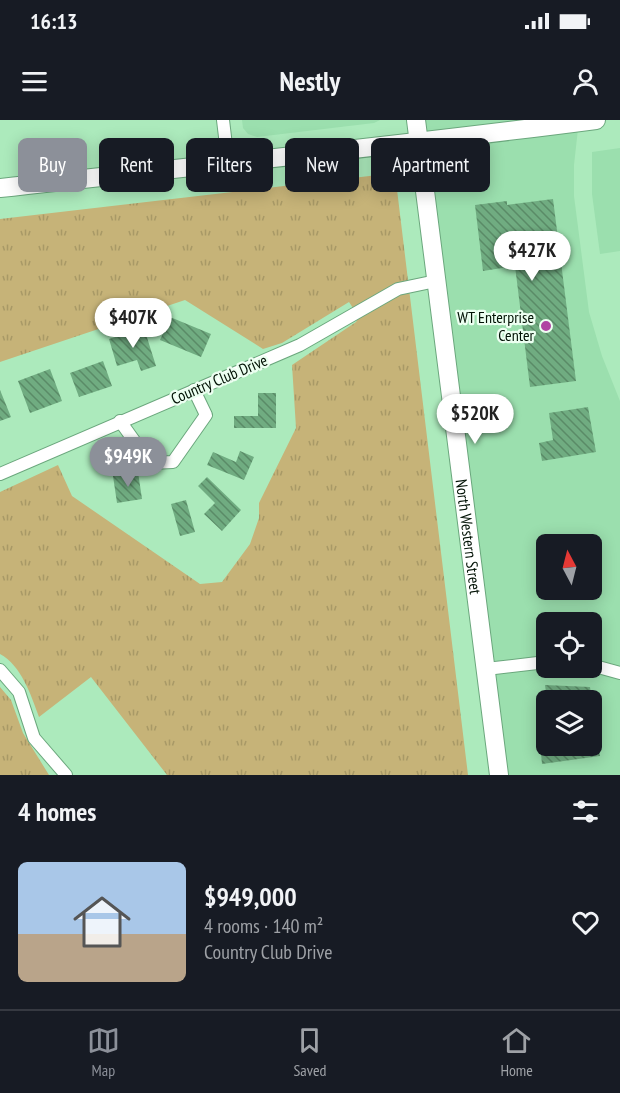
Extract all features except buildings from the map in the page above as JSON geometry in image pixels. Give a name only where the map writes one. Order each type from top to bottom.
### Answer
[{"type":"main road","name":"North Western Street","points":[[416,120],[418,138]]},
{"type":"main road","points":[[457,138],[596,120]]},
{"type":"main road","points":[[273,158],[371,148]]},
{"type":"main road","points":[[0,188],[186,167]]},
{"type":"main road","name":"North Western Street","points":[[424,192],[500,775]]},
{"type":"street","points":[[223,120],[225,138]]},
{"type":"street","name":"Country Club Drive","points":[[0,474],[300,345],[398,289],[436,281]]},
{"type":"street","points":[[120,421],[150,463],[173,462],[206,415],[194,390]]},
{"type":"street","points":[[486,669],[536,663]]},
{"type":"street","points":[[602,668],[620,673]]},
{"type":"street","points":[[0,670],[19,692],[34,738],[66,775]]},
{"type":"shaded area","points":[[242,120],[380,120],[374,123],[257,137],[248,134],[243,128]]},
{"type":"shaded area","points":[[416,120],[579,120],[574,165],[574,196],[589,312],[602,356],[620,401],[620,775],[499,775],[425,192],[490,192],[490,138],[418,138]]},
{"type":"shaded area","points":[[620,148],[620,251],[600,254],[592,194],[592,152]]},
{"type":"green space","points":[[371,176],[371,192],[397,192],[468,775],[167,775],[91,677],[39,717],[29,690],[19,673],[14,665],[0,654],[0,492],[58,465],[72,496],[200,584],[222,582],[250,544],[259,518],[259,503],[296,428],[292,365],[356,322],[359,317],[349,302],[282,343],[263,349],[185,300],[0,362],[0,219],[232,192],[273,192],[273,187],[285,186],[285,192],[359,192],[359,177]]},
{"type":"green space","points":[[0,687],[11,700],[23,733],[49,775],[0,775]]},
{"type":"place","name":"WT Enterprise Center","points":[[546,326]]}]
